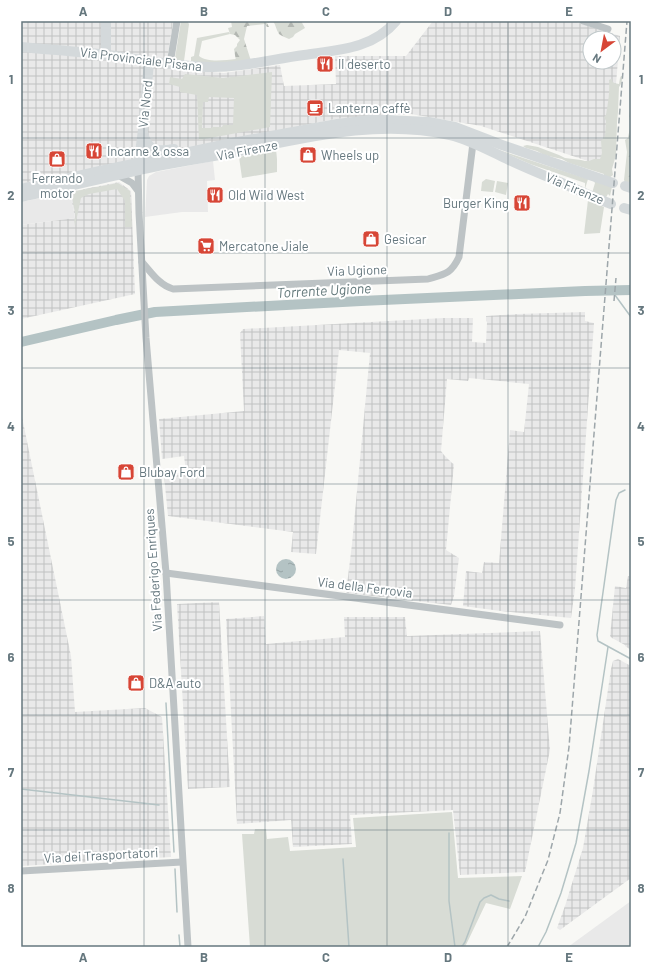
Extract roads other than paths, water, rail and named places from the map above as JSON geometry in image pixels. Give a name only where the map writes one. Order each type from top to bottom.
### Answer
[{"type":"main road","points":[[106,21],[106,55]]},
{"type":"main road","name":"Via Provinciale Pisana","points":[[21,47],[106,55],[149,62],[209,68],[241,65],[340,50],[360,45],[376,38],[396,21]]},
{"type":"main road","name":"Via Nord","points":[[138,167],[149,62]]},
{"type":"main road","name":"Via Firenze","points":[[21,197],[118,175],[138,167],[232,143],[337,124],[370,120],[429,122],[455,127],[502,145],[613,183]]},
{"type":"main road","name":"Via Firenze","points":[[21,189],[100,171],[138,167],[329,134],[366,129],[395,129],[419,130],[450,135],[473,143],[580,192],[611,204]]},
{"type":"main road","name":"Via Firenze","points":[[143,130],[144,137],[149,146],[154,150],[159,151],[211,142],[232,143]]},
{"type":"main road","name":"Via Firenze","points":[[473,143],[502,145]]},
{"type":"street","points":[[170,64],[177,21]]},
{"type":"street","points":[[583,21],[608,29]]},
{"type":"street","name":"Via Ugione","points":[[142,262],[161,283],[166,287],[173,289],[428,279],[445,274],[450,272],[459,257],[473,143]]},
{"type":"street","name":"Via Federigo Enriques","points":[[138,167],[146,338],[166,573],[188,947]]},
{"type":"street","points":[[118,175],[132,183],[138,191]]},
{"type":"street","name":"Via della Ferrovia","points":[[166,573],[560,625]]},
{"type":"street","name":"Via dei Trasportatori","points":[[21,871],[182,862]]},
{"type":"water","points":[[286,559],[293,562],[296,569],[293,576],[286,579],[279,576],[276,569],[279,562]]},
{"type":"waterway","name":"Torrente Ugione","points":[[21,342],[155,312],[361,301],[631,290]]},
{"type":"waterway","points":[[612,291],[631,317]]},
{"type":"waterway","points":[[625,490],[619,493],[616,500],[597,635],[598,641],[631,659]]},
{"type":"waterway","points":[[538,947],[546,932],[561,893],[576,843],[589,771],[608,647]]},
{"type":"waterway","points":[[166,703],[174,852]]},
{"type":"waterway","points":[[21,789],[159,805]]},
{"type":"waterway","points":[[449,833],[449,901],[455,947]]},
{"type":"waterway","points":[[343,859],[349,947]]},
{"type":"waterway","points":[[175,869],[177,912]]},
{"type":"waterway","points":[[460,947],[465,942],[480,902],[484,898],[491,895],[499,899],[509,901]]},
{"type":"waterway","points":[[179,935],[180,947]]},
{"type":"railway","points":[[507,947],[525,917],[548,860],[560,813],[569,747],[627,21]]},
{"type":"railway","points":[[614,301],[616,278]]},
{"type":"place","name":"Il deserto","points":[[325,64]]},
{"type":"place","name":"Lanterna caffè","points":[[315,108]]},
{"type":"place","name":"Incarne & ossa","points":[[94,151]]},
{"type":"place","name":"Wheels up","points":[[308,155]]},
{"type":"place","name":"Ferrando motor","points":[[57,159]]},
{"type":"place","name":"Old Wild West","points":[[215,195]]},
{"type":"place","name":"Burger King","points":[[522,203]]},
{"type":"place","name":"Gesicar","points":[[371,239]]},
{"type":"place","name":"Mercatone Jiale","points":[[206,246]]},
{"type":"place","name":"Blubay Ford","points":[[126,472]]},
{"type":"place","name":"D&A auto","points":[[136,683]]}]
